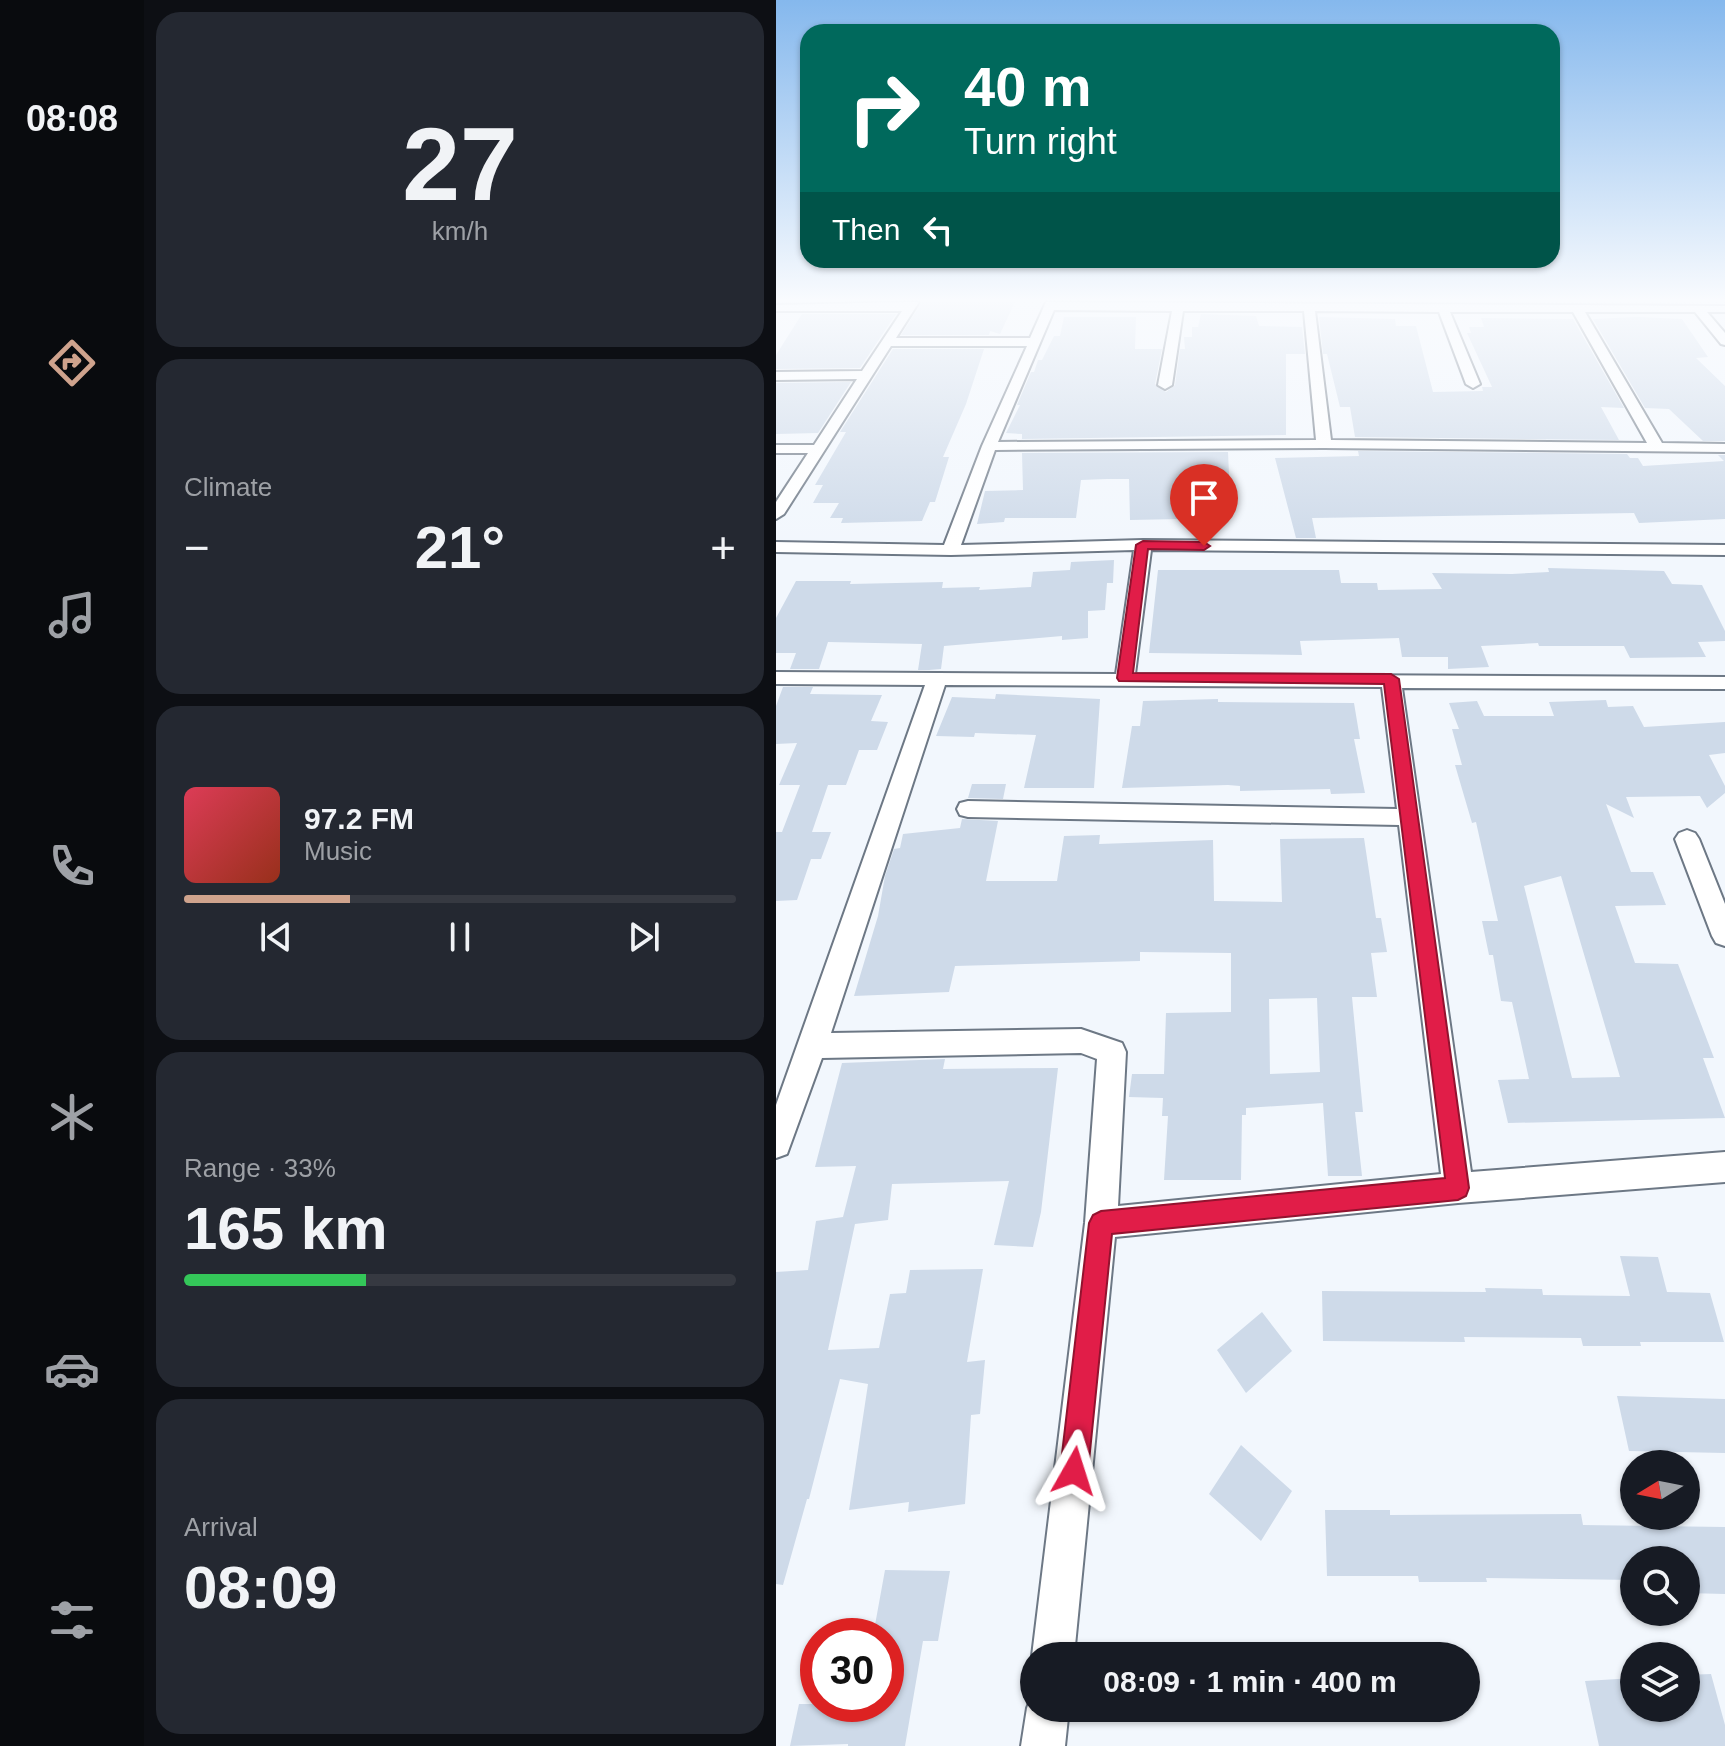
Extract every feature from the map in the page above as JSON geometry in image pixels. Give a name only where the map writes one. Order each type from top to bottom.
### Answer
[{"type":"street","points":[[776,514],[859,383]]},
{"type":"street","points":[[951,550],[1015,383]]},
{"type":"street","points":[[1317,383],[1324,444]]},
{"type":"street","points":[[1620,383],[1657,447]]},
{"type":"street","points":[[989,446],[1324,444],[1725,448]]},
{"type":"street","points":[[776,449],[818,449]]},
{"type":"street","points":[[1125,678],[1143,545]]},
{"type":"street","points":[[776,547],[951,550],[1143,545],[1725,550]]},
{"type":"street","points":[[776,1144],[813,1046],[938,677]]},
{"type":"street","points":[[776,678],[1725,683]]},
{"type":"street","points":[[1391,679],[1458,1188]]},
{"type":"street","points":[[968,809],[1409,817]]},
{"type":"street","points":[[1687,839],[1725,936]]},
{"type":"street","points":[[813,1046],[1081,1041],[1112,1052],[1101,1223],[1055,1642]]},
{"type":"street","points":[[1101,1223],[1458,1188],[1725,1167]]},
{"type":"street","points":[[1043,1746],[1046,1722]]},
{"type":"building","points":[[776,383],[850,383],[818,433],[776,434]]},
{"type":"building","points":[[871,383],[973,383],[943,457],[949,457],[935,502],[930,502],[922,521],[841,523],[843,518],[830,518],[839,503],[813,503],[823,485],[815,485],[846,432],[840,432]]},
{"type":"building","points":[[1026,383],[1155,383],[1166,392],[1175,385],[1286,383],[1286,435],[1022,439],[1022,434],[1006,433],[1020,405],[1017,405]]},
{"type":"building","points":[[1334,383],[1431,383],[1433,392],[1483,391],[1482,387],[1492,387],[1490,383],[1610,383],[1624,408],[1601,407],[1619,440],[1355,437],[1350,407],[1340,407]]},
{"type":"building","points":[[1631,383],[1722,383],[1725,386],[1725,441],[1703,441],[1669,409],[1645,408]]},
{"type":"building","points":[[1358,451],[1627,454],[1630,458],[1638,458],[1643,466],[1724,461],[1718,455],[1725,455],[1725,519],[1639,523],[1634,513],[1312,518],[1316,538],[1296,538],[1275,458],[1359,456]]},
{"type":"building","points":[[1228,452],[1231,518],[1130,520],[1129,479],[1107,479],[1081,480],[1076,518],[1005,518],[1004,522],[977,524],[985,491],[1023,490],[1022,453]]},
{"type":"building","points":[[1114,560],[1113,583],[1107,583],[1105,610],[1088,611],[1088,638],[1062,640],[1062,636],[944,646],[941,669],[929,670],[918,670],[922,644],[828,642],[819,669],[790,669],[796,653],[776,653],[776,618],[796,581],[851,581],[850,584],[943,582],[942,588],[980,587],[979,590],[1031,587],[1033,572],[1070,570],[1071,562]]},
{"type":"building","points":[[1548,568],[1664,571],[1672,584],[1702,585],[1725,631],[1725,641],[1698,642],[1706,657],[1630,658],[1624,646],[1539,646],[1538,643],[1481,646],[1489,667],[1448,669],[1448,657],[1402,657],[1399,638],[1300,641],[1302,655],[1149,653],[1158,570],[1339,570],[1341,583],[1377,583],[1378,590],[1442,589],[1432,573],[1512,574],[1549,572]]},
{"type":"building","points":[[783,687],[813,687],[810,694],[882,695],[871,721],[888,722],[877,750],[859,750],[846,785],[828,785],[812,832],[831,832],[821,859],[811,859],[797,900],[776,901],[776,832],[782,832],[800,785],[779,785],[797,743],[776,744],[776,706]]},
{"type":"building","points":[[996,694],[1100,699],[1094,788],[1024,788],[1036,735],[975,733],[974,737],[936,736],[952,697],[995,699]]},
{"type":"building","points":[[1218,699],[1218,702],[1354,703],[1360,739],[1354,739],[1365,793],[1331,794],[1330,789],[1240,791],[1240,786],[1228,785],[1122,788],[1132,726],[1140,726],[1143,701]]},
{"type":"building","points":[[1606,700],[1608,707],[1633,706],[1644,727],[1725,722],[1725,753],[1709,755],[1725,786],[1725,793],[1707,808],[1700,796],[1626,797],[1634,818],[1606,804],[1631,872],[1653,872],[1666,905],[1615,906],[1635,963],[1678,964],[1714,1058],[1703,1058],[1725,1118],[1508,1123],[1498,1080],[1529,1079],[1512,1002],[1501,1001],[1493,955],[1489,955],[1482,921],[1498,921],[1476,822],[1472,823],[1455,765],[1462,765],[1452,729],[1459,729],[1449,703],[1477,701],[1484,716],[1554,716],[1549,702]],"holes":[[[1561,876],[1620,1077],[1572,1078],[1524,886]]]},
{"type":"building","points":[[972,784],[1006,784],[1003,799],[968,798]]},
{"type":"building","points":[[962,819],[998,821],[986,881],[1057,881],[1064,836],[1100,835],[1099,844],[1213,840],[1214,901],[1282,902],[1280,839],[1364,838],[1376,918],[1381,918],[1387,952],[1371,953],[1377,997],[1352,997],[1363,1112],[1355,1112],[1362,1176],[1328,1176],[1323,1103],[1246,1108],[1246,1115],[1242,1115],[1241,1180],[1164,1180],[1168,1116],[1162,1116],[1163,1098],[1129,1097],[1132,1074],[1164,1074],[1166,1013],[1231,1012],[1231,953],[1140,952],[1140,961],[955,966],[949,992],[854,996],[878,916],[885,876],[894,849],[900,848],[903,834],[960,828]],"holes":[[[1317,998],[1320,1072],[1270,1074],[1269,999]]]},
{"type":"building","points":[[945,1059],[943,1069],[1058,1068],[1041,1212],[1033,1247],[994,1245],[1009,1181],[892,1184],[888,1220],[855,1224],[828,1350],[879,1348],[890,1294],[906,1293],[910,1270],[983,1269],[967,1362],[985,1360],[980,1414],[971,1415],[965,1504],[908,1512],[909,1502],[849,1510],[868,1384],[840,1379],[783,1585],[776,1584],[776,1272],[808,1270],[816,1221],[843,1217],[856,1166],[815,1167],[842,1063]]},
{"type":"building","points":[[1620,1256],[1658,1257],[1667,1292],[1710,1293],[1724,1342],[1583,1346],[1581,1338],[1464,1337],[1465,1342],[1323,1341],[1322,1291],[1486,1292],[1485,1288],[1542,1289],[1543,1295],[1630,1296]]},
{"type":"building","points":[[1262,1312],[1292,1351],[1246,1393],[1217,1350]]},
{"type":"building","points":[[1617,1396],[1725,1399],[1725,1453],[1629,1450]]},
{"type":"building","points":[[1241,1445],[1292,1491],[1261,1541],[1209,1494]]},
{"type":"building","points":[[1325,1510],[1390,1510],[1390,1515],[1581,1514],[1583,1525],[1620,1526],[1620,1530],[1725,1527],[1725,1594],[1700,1593],[1700,1546],[1620,1546],[1620,1580],[1486,1578],[1487,1582],[1419,1582],[1418,1576],[1327,1576]]},
{"type":"building","points":[[885,1570],[950,1571],[938,1641],[923,1641],[905,1746],[790,1746],[799,1704],[800,1722],[904,1722],[904,1618],[876,1618]]},
{"type":"building","points":[[1700,1674],[1711,1674],[1725,1725],[1725,1746],[1599,1746],[1585,1681],[1620,1679],[1620,1722],[1700,1722]]},
{"type":"route","points":[[1074,1471],[1101,1223],[1458,1188],[1391,679],[1125,678],[1143,545],[1204,546]]}]
